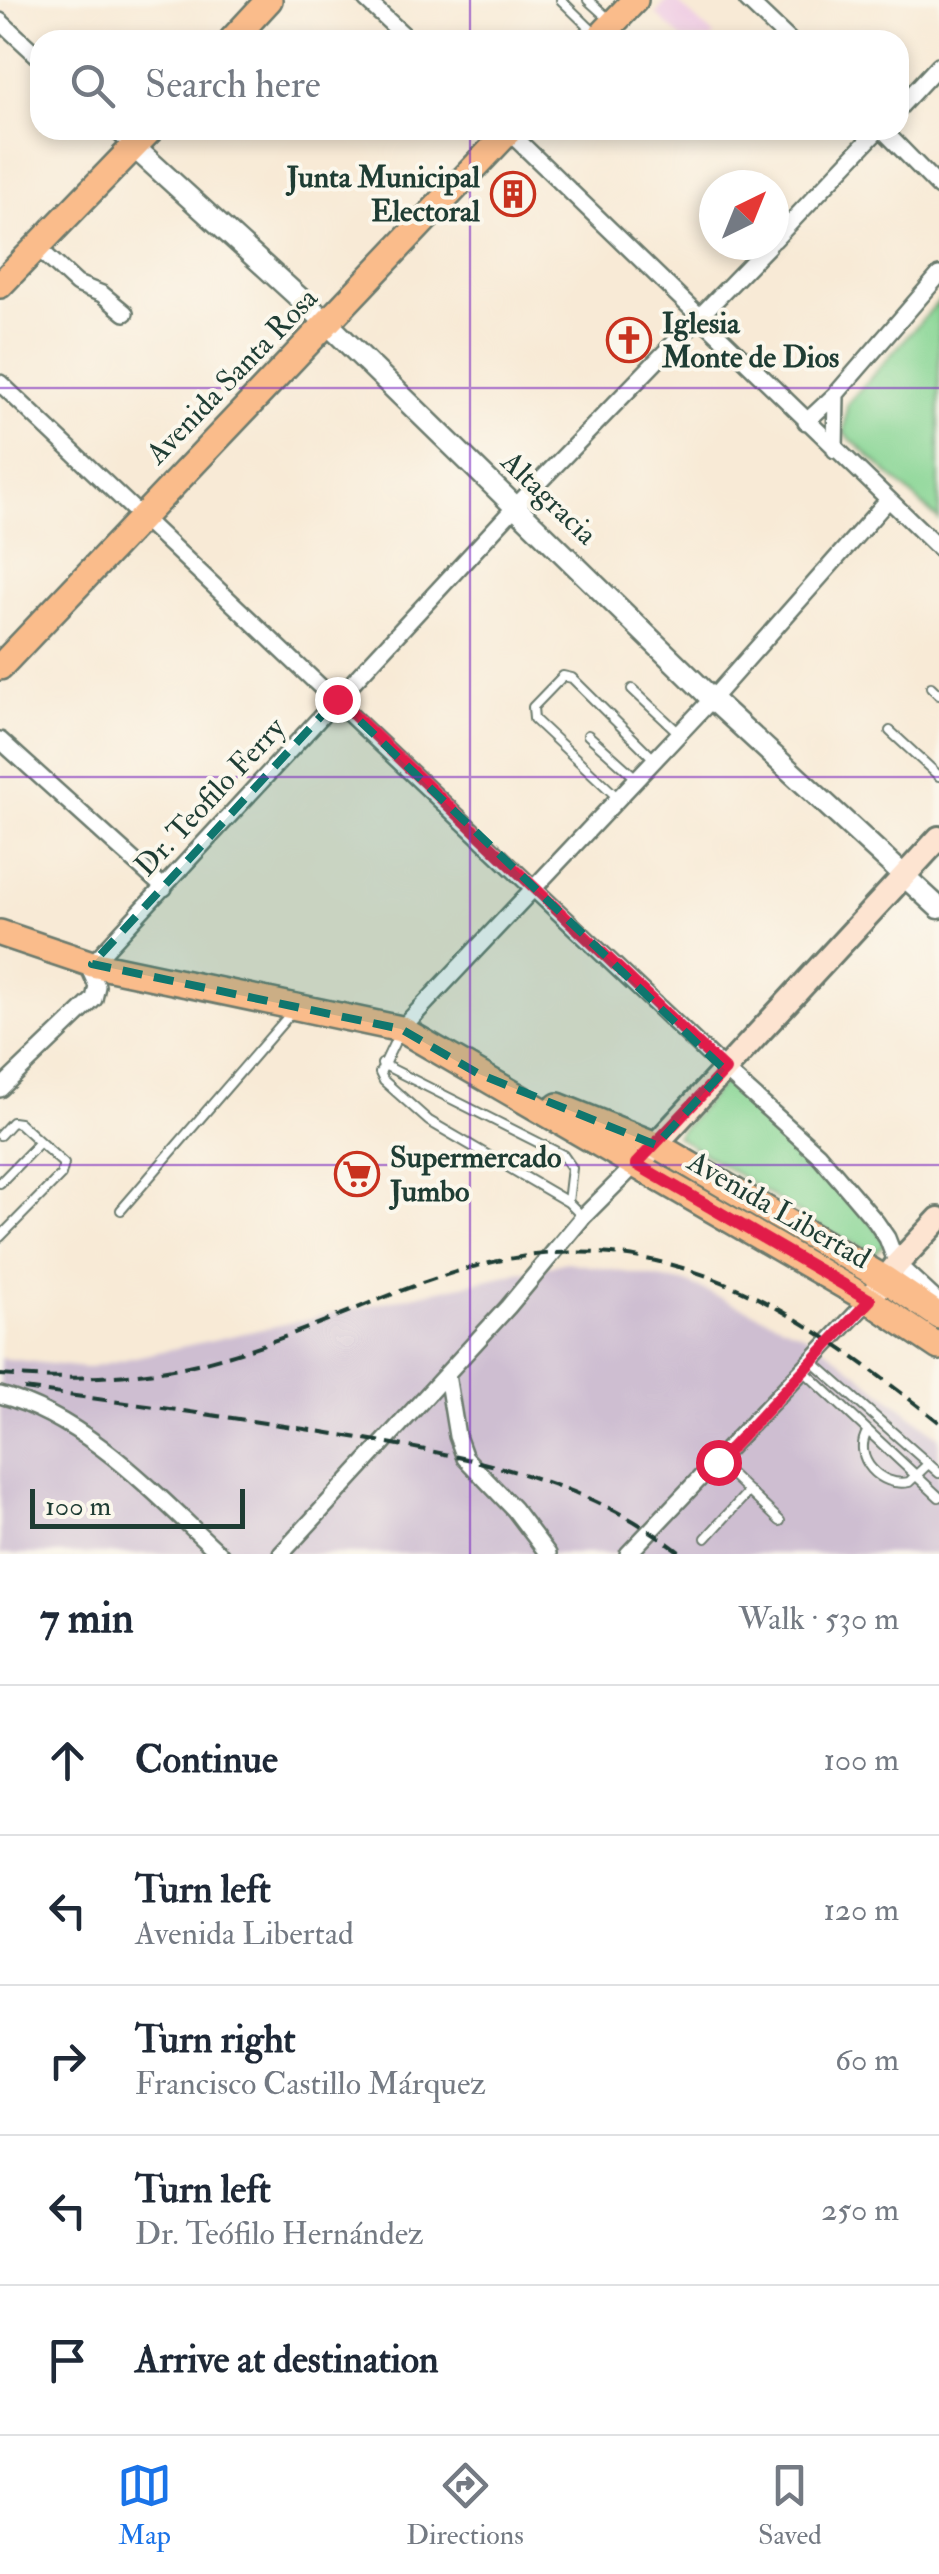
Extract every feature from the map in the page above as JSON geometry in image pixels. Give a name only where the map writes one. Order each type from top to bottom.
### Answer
[{"type":"main road","points":[[241,30],[269,0]]},
{"type":"main road","points":[[606,30],[635,0]]},
{"type":"main road","points":[[0,285],[131,140]]},
{"type":"main road","name":"Avenida Santa Rosa","points":[[0,667],[499,140]]},
{"type":"main road","points":[[636,1164],[939,838]]},
{"type":"main road","name":"Avenida Libertad","points":[[0,933],[92,964],[401,1029],[636,1164],[884,1281],[939,1347]]},
{"type":"main road","name":"Avenida Libertad","points":[[478,1074],[656,1145],[939,1316]]},
{"type":"main road","points":[[884,1281],[939,1219]]},
{"type":"street","points":[[366,0],[398,30]]},
{"type":"street","points":[[747,0],[778,30]]},
{"type":"street","points":[[0,21],[30,49]]},
{"type":"street","points":[[909,97],[939,65]]},
{"type":"street","name":"Altagracia","points":[[138,140],[712,699],[939,908]]},
{"type":"street","points":[[518,140],[835,450],[932,537],[939,548]]},
{"type":"street","name":"Dr. Teofilo Ferry","points":[[789,225],[871,140]]},
{"type":"street","points":[[891,140],[939,187]]},
{"type":"street","points":[[37,247],[77,284],[102,294],[125,314]]},
{"type":"street","name":"Dr. Teofilo Ferry","points":[[92,964],[515,507],[755,260]]},
{"type":"street","points":[[806,422],[836,394],[936,279]]},
{"type":"street","points":[[0,383],[818,1154],[887,1238],[884,1281],[809,1367],[628,1554]]},
{"type":"street","points":[[835,450],[836,394]]},
{"type":"street","points":[[401,1029],[712,699],[888,500]]},
{"type":"street","points":[[0,740],[164,888]]},
{"type":"street","points":[[0,1089],[94,999],[97,988],[90,970],[92,964]]},
{"type":"street","points":[[281,1554],[447,1374],[583,1217],[636,1164]]},
{"type":"street","points":[[884,1281],[939,1303]]},
{"type":"street","points":[[447,1374],[457,1436],[466,1458],[514,1509],[548,1554]]},
{"type":"street","points":[[0,1395],[23,1400],[65,1423],[124,1466],[220,1554]]},
{"type":"lane","points":[[561,0],[599,30]]},
{"type":"lane","points":[[588,0],[602,30]]},
{"type":"lane","points":[[618,797],[534,720],[533,708],[562,676],[572,678],[654,760]]},
{"type":"lane","points":[[632,688],[679,733]]},
{"type":"lane","points":[[931,688],[939,695]]},
{"type":"lane","points":[[890,731],[939,776]]},
{"type":"lane","points":[[588,735],[636,778]]},
{"type":"lane","points":[[121,1210],[297,1005]]},
{"type":"lane","points":[[401,1029],[382,1064],[380,1073],[384,1081],[429,1121],[568,1202],[583,1217]]},
{"type":"lane","points":[[382,1064],[563,1155],[572,1168],[568,1202]]},
{"type":"lane","points":[[0,1135],[12,1122],[19,1123],[64,1164],[61,1175],[0,1237]]},
{"type":"lane","points":[[0,1183],[40,1142]]},
{"type":"lane","points":[[809,1367],[868,1432],[939,1497]]},
{"type":"lane","points":[[809,1367],[939,1472]]},
{"type":"lane","points":[[868,1432],[861,1442],[862,1457],[878,1474],[900,1484],[917,1476],[928,1464]]},
{"type":"lane","points":[[718,1462],[780,1521]]},
{"type":"lane","points":[[706,1538],[750,1492]]},
{"type":"highlighted area","points":[[337,699],[725,1070],[656,1145],[479,1074],[401,1029],[92,964]]},
{"type":"shaded area","points":[[668,0],[675,0],[708,30],[673,30],[656,14]]},
{"type":"shaded area","points":[[567,1262],[688,1283],[812,1338],[939,1437],[939,1554],[0,1554],[0,1358],[85,1368]]},
{"type":"green space","points":[[939,301],[939,520],[844,433],[847,404]]},
{"type":"green space","points":[[726,1080],[873,1223],[885,1244],[875,1253],[827,1231],[676,1136]]},
{"type":"railway","points":[[0,1375],[99,1377],[173,1369],[259,1346],[431,1280],[489,1263],[548,1254],[611,1254],[679,1267],[750,1294],[816,1332],[939,1422]]},
{"type":"railway","points":[[24,1389],[311,1430],[505,1469],[598,1503],[682,1554]]},
{"type":"place","name":"Junta Municipal Electoral","points":[[513,194]]},
{"type":"place","name":"Iglesia Monte de Dios","points":[[629,340]]},
{"type":"place","name":"Supermercado Jumbo","points":[[357,1174]]},
{"type":"route","points":[[337,699],[725,1070],[636,1164],[870,1300],[718,1462]]}]
